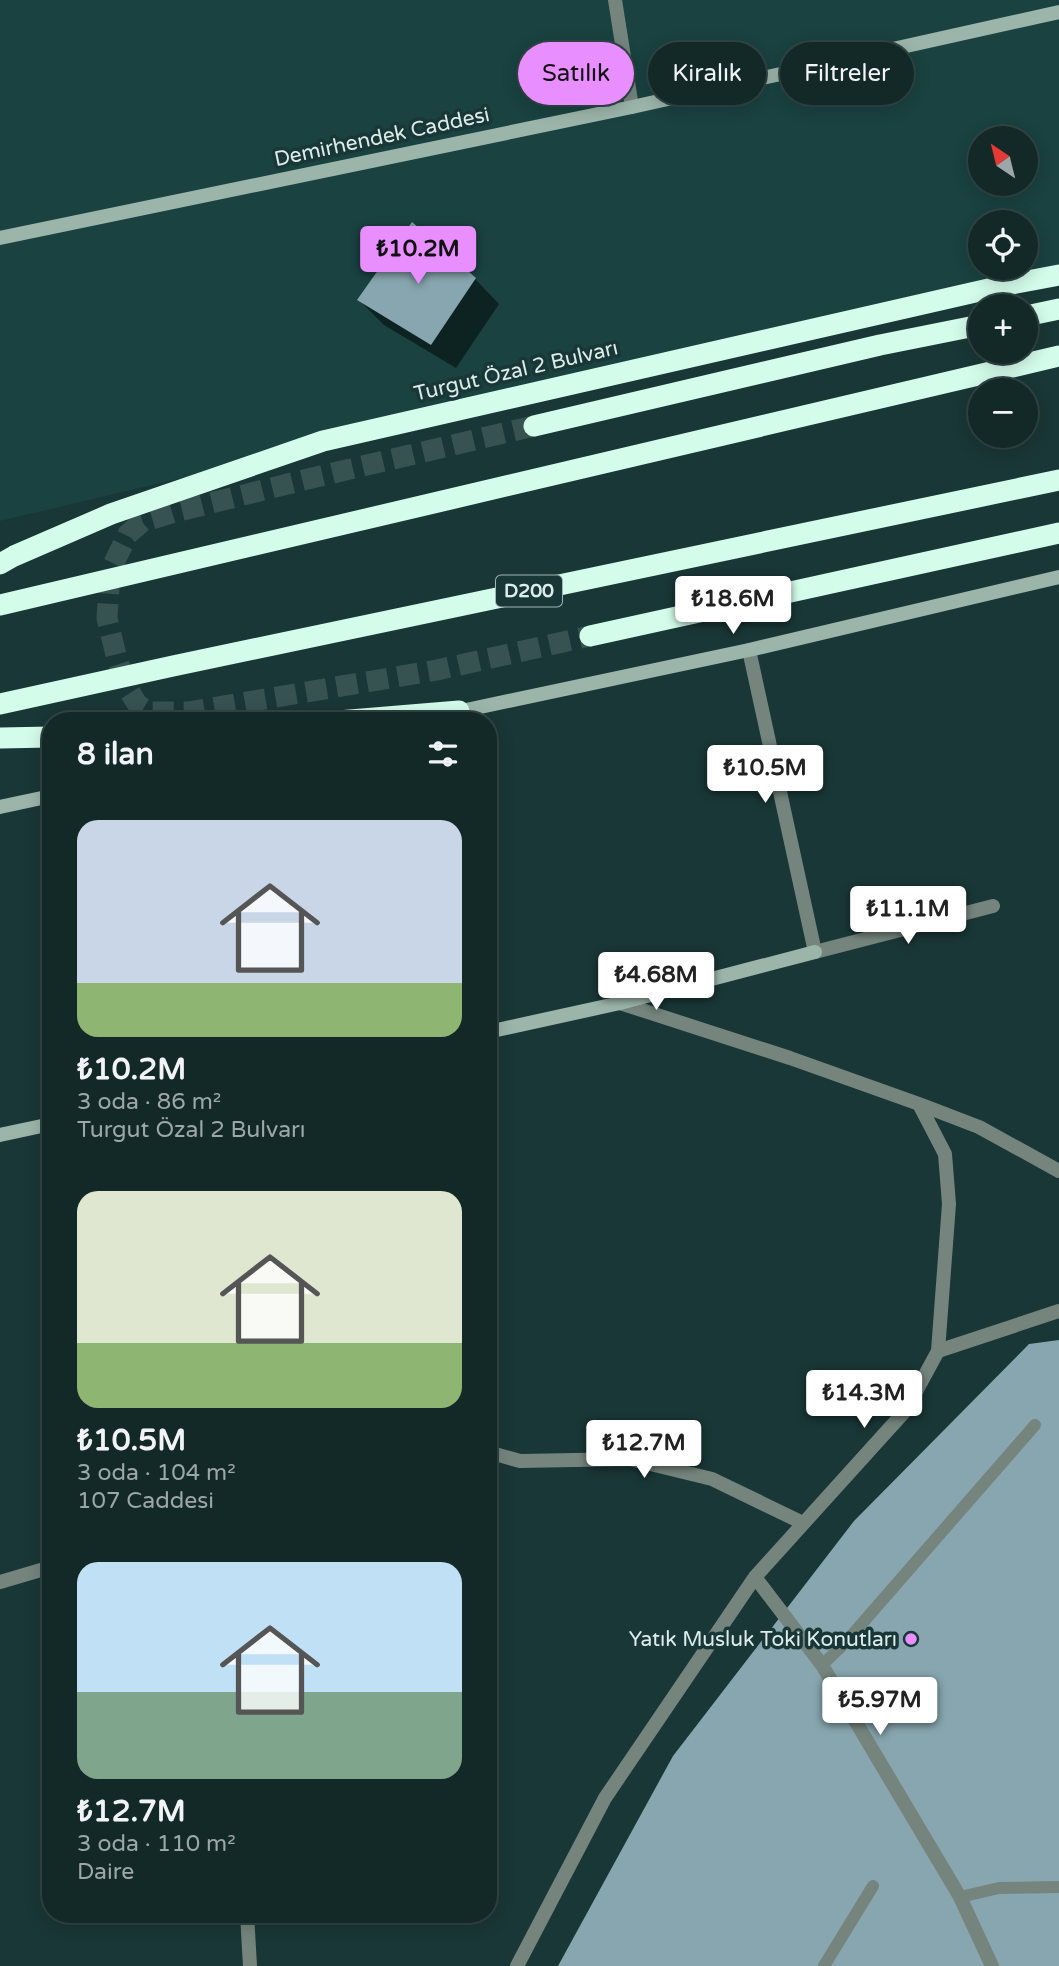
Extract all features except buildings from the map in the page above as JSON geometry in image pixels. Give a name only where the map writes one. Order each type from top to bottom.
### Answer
[{"type":"highway","name":"Turgut Özal 2 Bulvarı","points":[[0,565],[14,556],[111,514],[323,441],[1059,275]]},
{"type":"highway","points":[[1038,313],[1059,309]]},
{"type":"highway","points":[[534,426],[880,345],[968,327]]},
{"type":"highway","points":[[0,605],[1059,356]]},
{"type":"highway","name":"D200","points":[[0,704],[1059,480]]},
{"type":"highway","points":[[590,636],[1059,533]]},
{"type":"highway","points":[[447,712],[459,711]]},
{"type":"highway","points":[[0,738],[42,737]]},
{"type":"street","points":[[615,0],[632,107]]},
{"type":"street","name":"Demirhendek Caddesi","points":[[0,238],[632,107],[1059,12]]},
{"type":"street","points":[[454,712],[749,650],[1059,577]]},
{"type":"street","points":[[749,650],[815,952]]},
{"type":"street","points":[[0,807],[42,798]]},
{"type":"street","points":[[497,1030],[620,1003],[993,906]]},
{"type":"street","points":[[620,1003],[790,1058],[919,1104],[979,1127],[1059,1171]]},
{"type":"street","points":[[517,1966],[605,1798],[755,1577],[906,1410],[938,1351],[948,1191],[945,1154],[919,1104]]},
{"type":"street","points":[[0,1135],[42,1127]]},
{"type":"street","points":[[938,1351],[1059,1311]]},
{"type":"street","points":[[497,1455],[520,1461],[630,1459],[712,1479],[803,1523]]},
{"type":"street","points":[[0,1582],[42,1570]]},
{"type":"street","points":[[755,1577],[822,1665],[960,1896],[992,1966]]},
{"type":"street","points":[[248,1923],[250,1966]]},
{"type":"lane","points":[[822,1665],[845,1643],[1035,1425]]},
{"type":"lane","points":[[824,1966],[873,1886]]},
{"type":"lane","points":[[960,1896],[999,1888],[1059,1887]]},
{"type":"shaded area","points":[[0,0],[1059,0],[1059,276],[890,311],[0,521]]},
{"type":"tunnel","points":[[534,426],[316,477],[142,522],[128,534],[110,571],[107,618],[117,659],[126,686],[138,705],[150,712],[188,712],[437,670],[590,636]]},
{"type":"place","name":"Yatık Musluk Toki Konutları","points":[[911,1639]]}]
